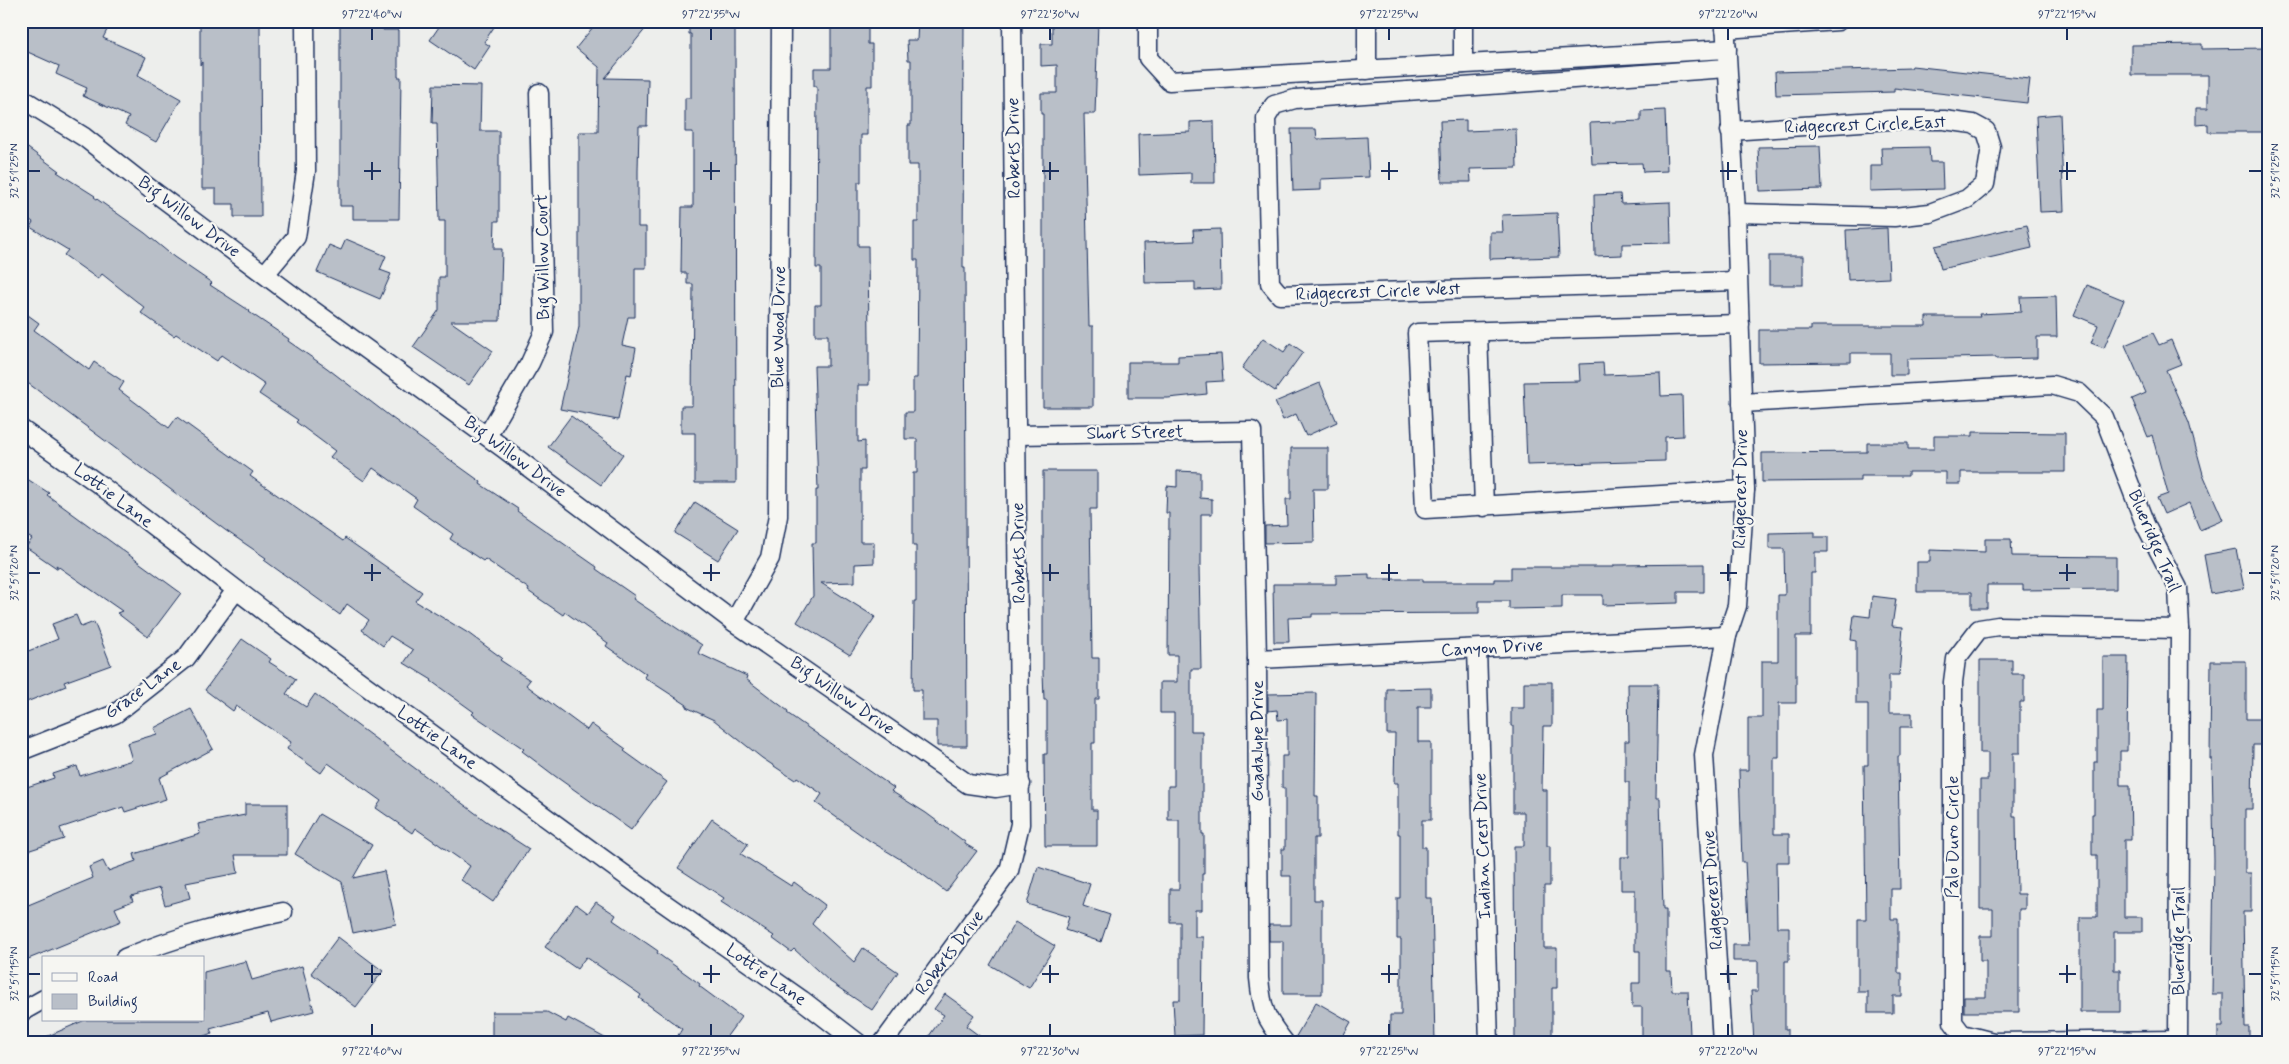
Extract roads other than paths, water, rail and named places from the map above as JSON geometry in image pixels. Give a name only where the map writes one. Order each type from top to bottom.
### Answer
[{"type":"street","points":[[265,274],[296,237],[306,170],[305,21]]},
{"type":"street","name":"Blue Wood Drive","points":[[734,622],[770,558],[778,516],[781,21]]},
{"type":"street","name":"Roberts Drive","points":[[883,1043],[1009,871],[1020,824],[1018,435],[1012,21]]},
{"type":"street","points":[[1148,21],[1148,58],[1169,81],[1726,49]]},
{"type":"street","points":[[1367,21],[1367,70]]},
{"type":"street","points":[[1463,21],[1463,64]]},
{"type":"street","points":[[1725,25],[1838,21]]},
{"type":"street","name":"Ridgecrest Drive","points":[[1722,1043],[1704,755],[1727,636],[1737,606],[1745,490],[1740,324],[1736,281],[1736,213],[1725,25]]},
{"type":"street","name":"Ridgecrest Circle West","points":[[1728,68],[1296,99],[1274,105],[1266,118],[1270,283],[1280,295],[1736,281]]},
{"type":"street","name":"Big Willow Court","points":[[487,436],[530,363],[544,332],[539,93]]},
{"type":"street","name":"Big Willow Drive","points":[[21,98],[84,137],[145,185],[487,436],[734,622],[968,784],[996,788],[1021,784]]},
{"type":"street","name":"Ridgecrest Circle East","points":[[1730,131],[1890,120],[1944,120],[1973,124],[1986,132],[1991,147],[1986,184],[1967,199],[1930,213],[1894,217],[1736,213]]},
{"type":"street","points":[[1740,324],[1417,333],[1425,509],[1484,507],[1745,490]]},
{"type":"street","points":[[1478,332],[1484,507]]},
{"type":"street","name":"Blueridge Trail","points":[[1742,403],[2052,384],[2079,394],[2104,417],[2145,524],[2178,588],[2180,629],[2178,1042]]},
{"type":"street","name":"Lottie Lane","points":[[21,428],[100,485],[236,590],[651,894],[802,1000],[858,1043]]},
{"type":"street","name":"Short Street","points":[[1018,435],[1252,431]]},
{"type":"street","name":"Guadalupe Drive","points":[[1252,431],[1257,659],[1259,978],[1262,1005],[1270,1024],[1285,1043]]},
{"type":"street","name":"Grace Lane","points":[[21,751],[115,714],[186,658],[236,590]]},
{"type":"street","name":"Palo Duro Circle","points":[[2178,1042],[1992,1042],[1962,1034],[1952,1022],[1952,682],[1956,659],[1979,629],[1998,626],[2180,629]]},
{"type":"street","name":"Canyon Drive","points":[[1257,659],[1727,636]]},
{"type":"street","name":"Indian Crest Drive","points":[[1477,648],[1489,1043]]},
{"type":"street","points":[[130,956],[161,943],[202,930],[283,912]]},
{"type":"street","points":[[21,1012],[42,1000]]}]
